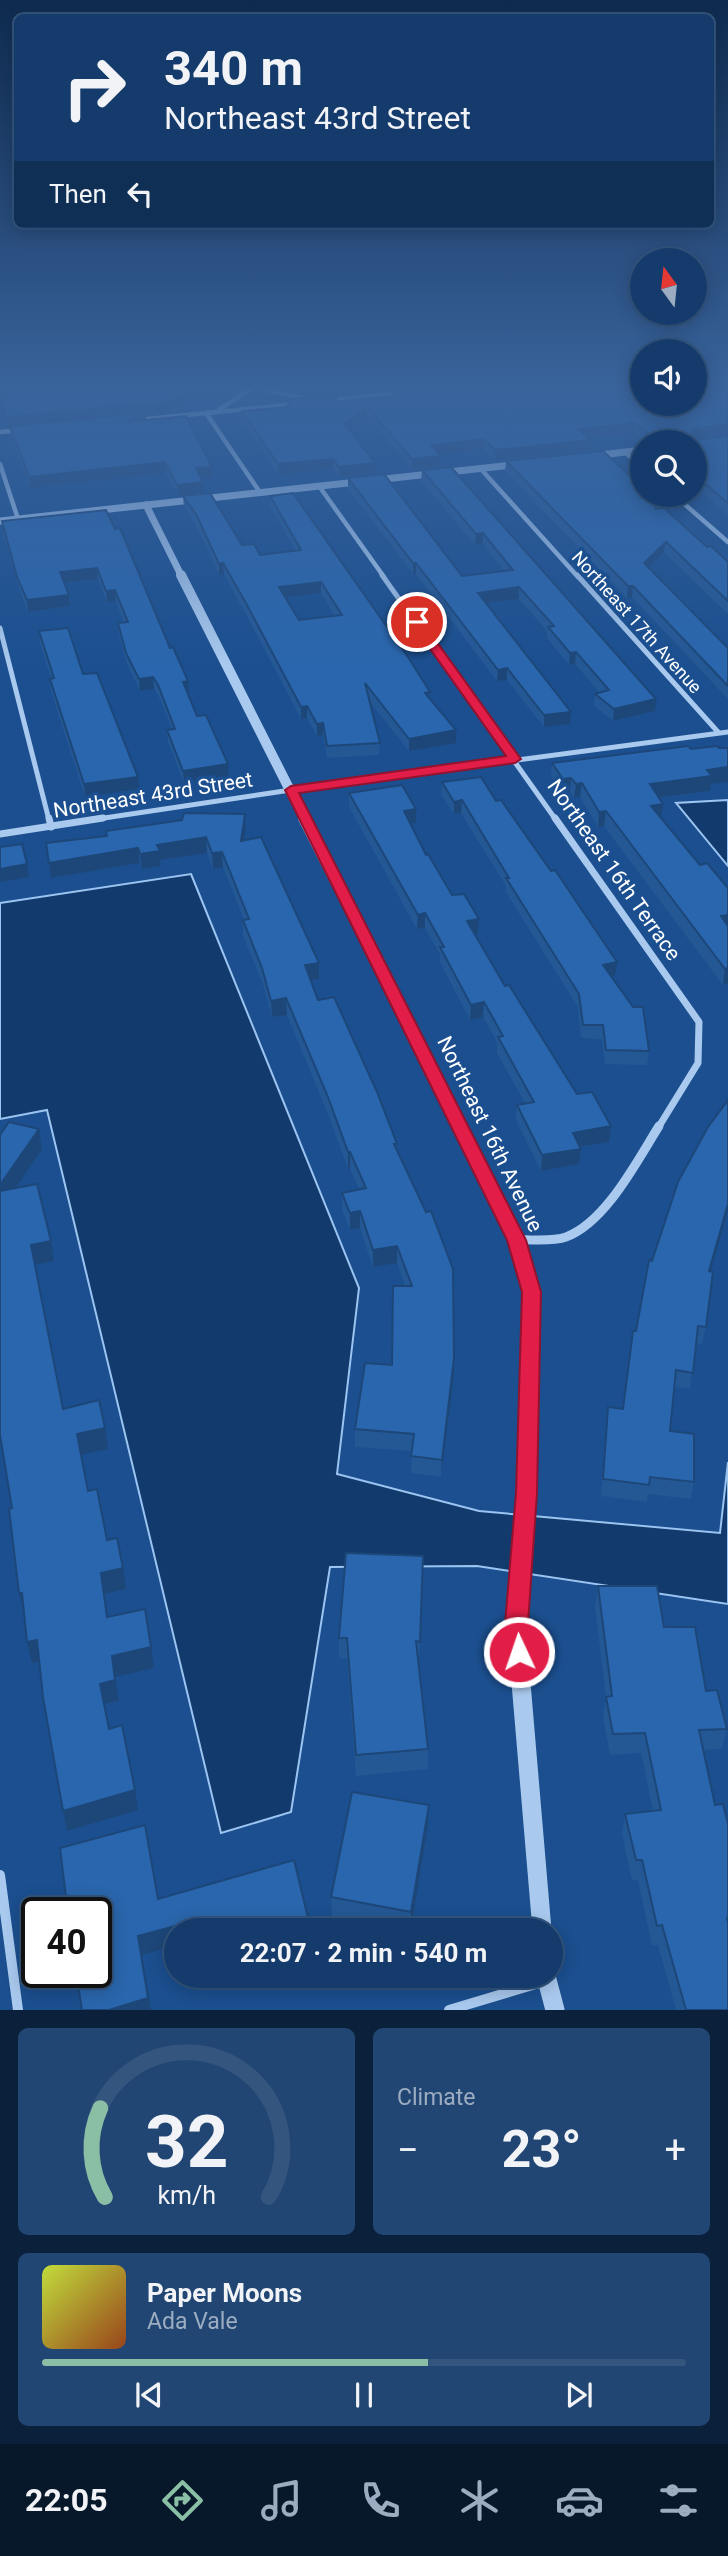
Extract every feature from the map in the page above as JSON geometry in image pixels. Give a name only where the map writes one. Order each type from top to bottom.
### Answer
[{"type":"street","points":[[5,478],[18,519]]},
{"type":"street","points":[[250,478],[259,491]]},
{"type":"street","points":[[0,521],[392,478]]},
{"type":"street","name":"Northeast 17th Avenue","points":[[489,478],[718,732]]},
{"type":"street","name":"Northeast 16th Terrace","points":[[319,486],[699,1022],[698,1063],[634,1166],[600,1212],[584,1228],[563,1238],[517,1240]]},
{"type":"street","name":"Northeast 16th Avenue","points":[[146,505],[517,1240],[532,1292],[526,1493],[516,1624],[541,1918]]},
{"type":"street","points":[[688,507],[728,542]]},
{"type":"street","points":[[0,628],[51,827]]},
{"type":"street","name":"Northeast 43rd Street","points":[[0,834],[291,790],[728,732]]},
{"type":"street","points":[[0,1875],[18,2010]]},
{"type":"street","points":[[450,2010],[517,1988]]},
{"type":"street","points":[[550,1988],[555,2010]]},
{"type":"water","points":[[728,800],[728,866],[676,803]]},
{"type":"water","points":[[191,874],[359,1288],[337,1474],[479,1511],[720,1533],[728,1462],[728,1604],[477,1566],[330,1567],[291,1812],[221,1833],[47,1110],[0,1119],[0,903]]},
{"type":"building","points":[[173,478],[201,478],[203,482],[177,485]]},
{"type":"building","points":[[348,478],[387,478],[462,576],[513,570],[483,533],[476,534],[429,478],[461,478],[656,699],[614,709],[595,694],[609,690],[576,652],[570,653],[548,627],[554,626],[519,587],[478,593],[571,712],[544,715],[507,668],[498,670]]},
{"type":"building","points":[[522,478],[630,478],[630,507],[664,508],[728,562],[728,601],[666,542],[644,563],[728,648],[728,686],[633,586],[628,586]]},
{"type":"building","points":[[707,478],[728,478],[728,503],[707,485]]},
{"type":"building","points":[[210,493],[242,545],[254,544],[260,555],[301,550],[270,496],[293,493],[408,657],[430,692],[425,693],[456,730],[409,739],[365,683],[380,743],[327,746],[323,723],[317,724],[307,706],[301,707],[247,605],[223,563],[219,564],[196,514],[183,496]],"holes":[[[321,582],[342,615],[299,620],[279,587]]]},
{"type":"building","points":[[106,510],[115,529],[120,528],[170,648],[173,647],[188,681],[183,682],[197,716],[206,715],[228,764],[183,771],[167,730],[175,729],[158,685],[153,677],[139,679],[126,653],[118,623],[128,622],[115,590],[106,591],[97,568],[60,572],[69,595],[27,600],[17,577],[2,521]]},
{"type":"building","points":[[68,628],[83,674],[97,673],[138,777],[84,784],[50,679],[54,678],[39,631]]},
{"type":"building","points":[[688,746],[691,749],[717,746],[728,748],[728,767],[707,770],[712,776],[650,784],[663,804],[651,806],[700,865],[707,863],[728,888],[728,915],[721,916],[728,926],[728,968],[725,969],[606,811],[599,812],[582,783],[576,784],[571,778],[563,779],[552,763]]},
{"type":"building","points":[[481,777],[496,801],[501,800],[551,871],[555,870],[617,962],[603,965],[633,1007],[643,1007],[649,1051],[606,1050],[603,1025],[583,1025],[579,994],[506,878],[509,878],[462,800],[454,802],[442,782]]},
{"type":"building","points":[[402,785],[416,809],[404,811],[426,855],[428,854],[452,895],[464,894],[479,919],[467,921],[505,986],[509,985],[577,1094],[592,1092],[611,1126],[573,1133],[581,1149],[542,1155],[517,1105],[534,1102],[498,1037],[503,1036],[484,1002],[471,1005],[425,913],[418,915],[349,793]]},
{"type":"building","points":[[184,813],[245,814],[241,841],[261,837],[319,963],[305,965],[318,1000],[334,997],[377,1092],[397,1144],[394,1144],[426,1212],[431,1211],[453,1269],[454,1358],[442,1460],[411,1456],[414,1434],[355,1429],[365,1363],[392,1365],[393,1286],[412,1286],[397,1246],[373,1250],[360,1211],[350,1213],[342,1193],[366,1188],[348,1152],[286,998],[271,1001],[262,968],[243,920],[249,919],[222,852],[212,853],[206,837],[157,845],[160,851],[140,854],[138,848],[49,863],[46,843],[107,836],[106,831],[182,820]]},
{"type":"building","points":[[22,844],[27,864],[0,869],[0,847]]},
{"type":"building","points":[[728,1100],[728,1204],[709,1271],[713,1272],[706,1327],[698,1326],[693,1373],[676,1370],[670,1431],[694,1434],[694,1482],[650,1477],[649,1485],[603,1479],[608,1407],[623,1409],[633,1331],[636,1331],[649,1260],[652,1261],[678,1182],[708,1127]]},
{"type":"building","points":[[9,1122],[39,1129],[0,1185],[0,1135]]},
{"type":"building","points":[[37,1184],[51,1241],[31,1245],[63,1409],[99,1400],[105,1428],[77,1434],[88,1491],[97,1489],[107,1540],[117,1538],[123,1568],[101,1573],[107,1617],[145,1609],[151,1647],[112,1656],[115,1680],[100,1684],[109,1729],[122,1725],[135,1790],[63,1811],[43,1697],[37,1640],[27,1642],[9,1509],[12,1508],[0,1435],[0,1191]]},
{"type":"building","points":[[346,1553],[423,1556],[420,1642],[416,1641],[428,1749],[356,1755],[347,1638],[339,1638]]},
{"type":"building","points":[[598,1586],[657,1586],[664,1627],[695,1627],[706,1691],[717,1690],[727,1729],[699,1730],[715,1805],[723,1804],[728,1824],[728,2010],[686,2010],[662,1925],[657,1926],[642,1860],[636,1860],[625,1814],[661,1810],[645,1733],[613,1734],[606,1697],[612,1696]]},
{"type":"building","points":[[352,1792],[429,1805],[411,1912],[331,1897]]},
{"type":"building","points":[[145,1825],[158,1899],[294,1860],[308,1918],[164,1918],[164,1929],[138,1936],[148,1998],[109,2010],[82,2010],[79,1988],[112,1988],[112,1897],[66,1897],[60,1848]]},
{"type":"route","points":[[417,622],[515,759],[291,790],[517,1240],[532,1292],[526,1493],[516,1624],[519,1652]]}]
